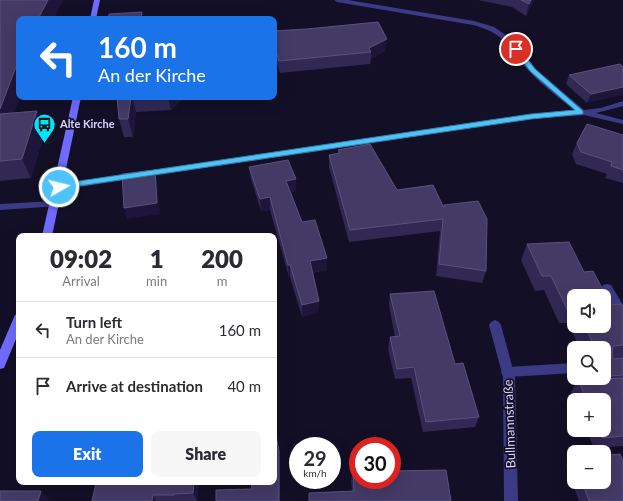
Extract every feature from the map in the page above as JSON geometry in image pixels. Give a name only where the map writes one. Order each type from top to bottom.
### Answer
[{"type":"street","points":[[94,16],[97,0]]},
{"type":"street","points":[[337,0],[474,23],[492,28],[508,39],[533,71],[581,112],[623,122]]},
{"type":"street","points":[[48,233],[59,187],[76,100]]},
{"type":"street","points":[[59,187],[531,116],[581,112],[614,107],[623,103]]},
{"type":"street","points":[[0,208],[55,204]]},
{"type":"street","points":[[607,288],[623,315]]},
{"type":"street","points":[[0,364],[16,325]]},
{"type":"street","name":"Bullmannstraße","points":[[495,326],[509,377],[511,501]]},
{"type":"street","points":[[507,372],[567,368]]},
{"type":"building","points":[[0,0],[48,0],[40,16],[16,16],[16,67],[0,109],[1,29]]},
{"type":"building","points":[[521,0],[531,0],[529,4]]},
{"type":"building","points":[[142,12],[141,16],[109,16],[109,14]]},
{"type":"building","points":[[378,22],[387,39],[369,48],[371,52],[279,61],[277,55],[277,31]]},
{"type":"building","points":[[620,64],[623,67],[623,87],[591,94],[569,75]]},
{"type":"building","points":[[117,100],[131,100],[128,119],[119,119]]},
{"type":"building","points":[[37,111],[22,159],[0,161],[0,114]]},
{"type":"building","points":[[587,124],[623,135],[623,170],[611,166],[612,162],[581,152],[577,143]]},
{"type":"building","points":[[370,144],[397,190],[433,185],[444,208],[444,205],[478,201],[487,219],[486,271],[439,264],[443,219],[350,230],[329,155],[340,153],[338,150]]},
{"type":"building","points":[[288,160],[296,179],[286,181],[302,222],[315,220],[327,258],[310,261],[319,301],[302,305],[290,265],[288,265],[270,197],[260,199],[249,167]]},
{"type":"building","points":[[155,170],[157,203],[124,208],[122,174]]},
{"type":"building","points":[[569,242],[584,272],[593,271],[603,289],[567,289],[567,309],[551,276],[542,276],[527,244]]},
{"type":"building","points":[[434,291],[455,364],[463,363],[479,417],[426,422],[414,367],[397,369],[390,337],[400,336],[390,294]]},
{"type":"building","points":[[621,304],[623,307],[623,345],[613,346],[612,357],[614,359],[623,358],[623,375],[611,376],[611,341],[592,341],[588,333],[611,333],[611,305]]},
{"type":"building","points":[[623,378],[623,436],[602,438],[611,437],[611,393],[584,393],[580,385],[611,385],[611,379]]},
{"type":"building","points":[[277,441],[279,451],[279,501],[216,501],[216,490],[252,489],[251,485],[277,485]]},
{"type":"building","points":[[620,454],[623,460],[623,501],[589,501],[585,489],[611,489],[611,455]]},
{"type":"building","points":[[446,470],[451,501],[309,501],[309,493],[354,491],[354,489],[401,489],[401,471]]},
{"type":"building","points":[[96,485],[194,485],[193,493],[153,495],[152,501],[92,501]]},
{"type":"building","points":[[0,491],[41,491],[38,501],[0,501]]},
{"type":"place","name":"Alte Kirche","points":[[45,144]]},
{"type":"route","points":[[59,187],[531,116],[581,112],[533,71],[516,49]]}]
